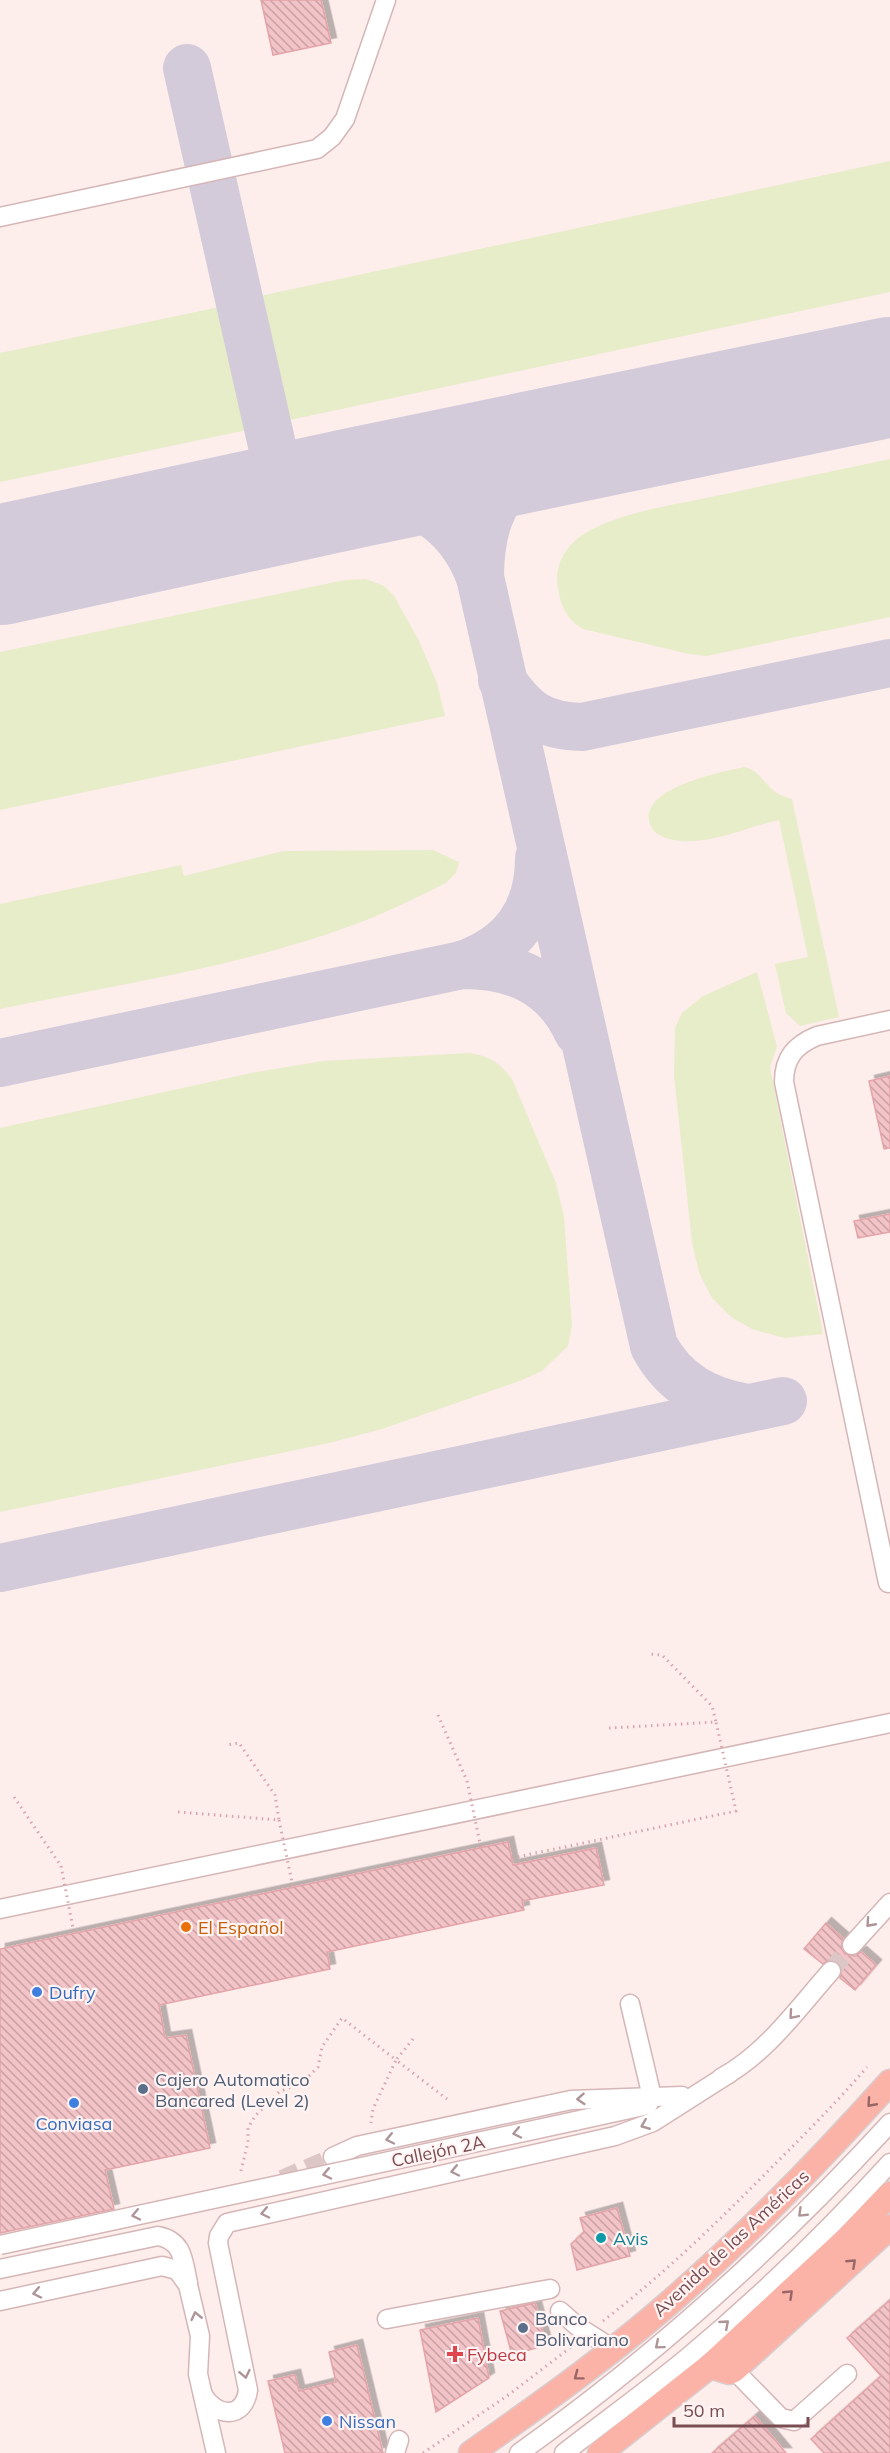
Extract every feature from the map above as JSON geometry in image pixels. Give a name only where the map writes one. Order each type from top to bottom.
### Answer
[{"type":"main road","name":"Avenida de las Américas","points":[[471,2453],[614,2349],[667,2305],[731,2247],[803,2176],[890,2082]]},
{"type":"main road","points":[[600,2453],[710,2366],[887,2204]]},
{"type":"main road","points":[[710,2366],[729,2372],[734,2370],[890,2227]]},
{"type":"main road","points":[[622,2453],[635,2426]]},
{"type":"street","points":[[0,217],[316,149],[332,137],[345,119],[386,0]]},
{"type":"street","points":[[888,1583],[784,1082],[784,1069],[789,1057],[805,1041],[817,1036],[890,1020]]},
{"type":"street","points":[[0,1910],[890,1723]]},
{"type":"street","points":[[852,1945],[890,1903]]},
{"type":"street","name":"Callejón 2A","points":[[0,2245],[682,2096],[730,2073],[771,2039],[831,1971]]},
{"type":"street","points":[[630,2004],[652,2097]]},
{"type":"street","points":[[203,2395],[208,2404],[221,2412],[237,2410],[247,2398],[248,2390],[218,2243],[222,2229],[227,2223],[615,2136],[653,2122],[730,2073]]},
{"type":"street","points":[[333,2157],[357,2146],[571,2100],[682,2096]]},
{"type":"street","name":"Avenida de las Américas","points":[[519,2453],[603,2391],[722,2290],[837,2180],[890,2123]]},
{"type":"street","points":[[564,2453],[687,2358],[827,2229],[890,2163]]},
{"type":"street","points":[[0,2269],[158,2236],[173,2240],[182,2253],[200,2336],[198,2374],[216,2453]]},
{"type":"street","points":[[0,2301],[162,2266],[177,2270],[188,2285]]},
{"type":"street","points":[[387,2319],[550,2289]]},
{"type":"street","points":[[560,2311],[588,2333],[614,2349]]},
{"type":"street","points":[[734,2370],[781,2418],[794,2421],[847,2374]]},
{"type":"path","points":[[512,1858],[736,1811],[712,1706],[662,1654],[650,1654]]},
{"type":"path","points":[[438,1715],[466,1781],[481,1848]]},
{"type":"path","points":[[609,1728],[716,1722]]},
{"type":"path","points":[[226,1745],[239,1743],[275,1796],[293,1887]]},
{"type":"path","points":[[14,1797],[61,1866],[74,1933]]},
{"type":"path","points":[[178,1812],[279,1820]]},
{"type":"path","points":[[241,2171],[248,2142],[248,2128],[255,2116],[279,2092],[303,2082],[318,2067],[322,2047],[342,2018],[447,2099]]},
{"type":"path","points":[[371,2123],[372,2109],[396,2060],[412,2039]]},
{"type":"path","points":[[423,2453],[507,2396],[655,2279],[825,2114],[867,2067]]},
{"type":"green space","points":[[890,161],[890,292],[285,421],[277,413],[251,298]]},
{"type":"green space","points":[[229,305],[254,415],[247,430],[0,482],[0,353]]},
{"type":"green space","points":[[890,459],[890,617],[707,656],[689,654],[583,629],[569,617],[563,607],[557,580],[559,564],[571,544],[597,527],[643,511]]},
{"type":"green space","points":[[366,579],[384,586],[394,596],[419,641],[437,683],[445,716],[0,810],[0,652],[345,580]]},
{"type":"green space","points":[[744,767],[757,774],[770,788],[782,796],[792,799],[839,1017],[800,1026],[786,1013],[775,964],[808,957],[779,820],[717,838],[692,841],[680,841],[662,836],[650,824],[650,811],[656,801],[668,791],[701,778]]},
{"type":"green space","points":[[433,850],[459,862],[456,873],[446,883],[355,924],[258,955],[0,1009],[0,904],[181,865],[184,876],[283,851]]},
{"type":"green space","points":[[757,972],[777,1046],[770,1067],[823,1334],[784,1338],[752,1329],[731,1317],[712,1298],[699,1273],[692,1242],[674,1076],[675,1028],[682,1013],[703,996]]},
{"type":"green space","points":[[469,1053],[494,1061],[512,1079],[556,1183],[564,1217],[572,1325],[568,1346],[542,1371],[522,1380],[382,1429],[329,1443],[0,1512],[0,1128],[251,1073],[323,1061]]},
{"type":"building","points":[[261,0],[321,0],[331,43],[273,55]]},
{"type":"building","points":[[890,1076],[890,1148],[884,1149],[869,1081]]},
{"type":"building","points":[[890,1214],[890,1232],[858,1238],[854,1221]]},
{"type":"building","points":[[508,1842],[513,1865],[596,1848],[604,1885],[522,1901],[524,1910],[327,1952],[330,1969],[159,2005],[165,2038],[186,2035],[210,2148],[105,2170],[114,2209],[0,2233],[0,1949]]},
{"type":"building","points":[[826,1923],[843,1938],[841,1948],[845,1954],[855,1956],[861,1952],[876,1965],[855,1990],[840,1978],[842,1968],[838,1962],[828,1960],[823,1964],[804,1949]]},
{"type":"building","name":"Avis","points":[[617,2208],[630,2256],[577,2270],[571,2244],[584,2232],[580,2218]]},
{"type":"building","points":[[890,2300],[890,2453],[824,2453],[811,2439],[881,2376],[847,2338]]},
{"type":"building","name":"Banco Bolivariano","points":[[535,2303],[546,2345],[512,2355],[500,2311]]},
{"type":"building","name":"Fybeca","points":[[478,2318],[489,2378],[436,2412],[420,2330]]},
{"type":"building","name":"Nissan","points":[[357,2345],[383,2453],[285,2453],[268,2381],[295,2375],[299,2391],[336,2382],[329,2352]]},
{"type":"building","points":[[755,2416],[786,2453],[712,2453]]},
{"type":"taxiway","points":[[187,68],[285,503]]},
{"type":"taxiway","points":[[561,445],[525,468],[513,479],[495,504],[482,545],[480,577],[654,1346],[671,1370],[692,1388],[718,1401],[747,1408]]},
{"type":"taxiway","points":[[354,488],[395,497],[431,513],[459,539],[480,577]]},
{"type":"taxiway","points":[[502,680],[518,701],[535,715],[556,724],[582,727],[890,663]]},
{"type":"taxiway","points":[[462,965],[496,948],[520,925],[534,895],[539,858]]},
{"type":"taxiway","points":[[0,1063],[462,965],[499,968],[531,980],[558,1000],[578,1032]]},
{"type":"taxiway","points":[[0,1568],[783,1401]]},
{"type":"runway","points":[[0,565],[354,488],[890,377]]},
{"type":"tunnel","points":[[831,1971],[852,1945]]},
{"type":"tunnel","points":[[282,2179],[333,2157]]},
{"type":"place","name":"El Español","points":[[186,1927]]},
{"type":"place","name":"Dufry","points":[[37,1992]]},
{"type":"place","name":"Cajero Automatico Bancared (Level 2)","points":[[143,2089]]},
{"type":"place","name":"Conviasa","points":[[74,2103]]},
{"type":"place","name":"Avis","points":[[601,2238]]},
{"type":"place","name":"Banco Bolivariano","points":[[523,2328]]},
{"type":"place","name":"Fybeca","points":[[455,2354]]},
{"type":"place","name":"Nissan","points":[[327,2421]]}]
